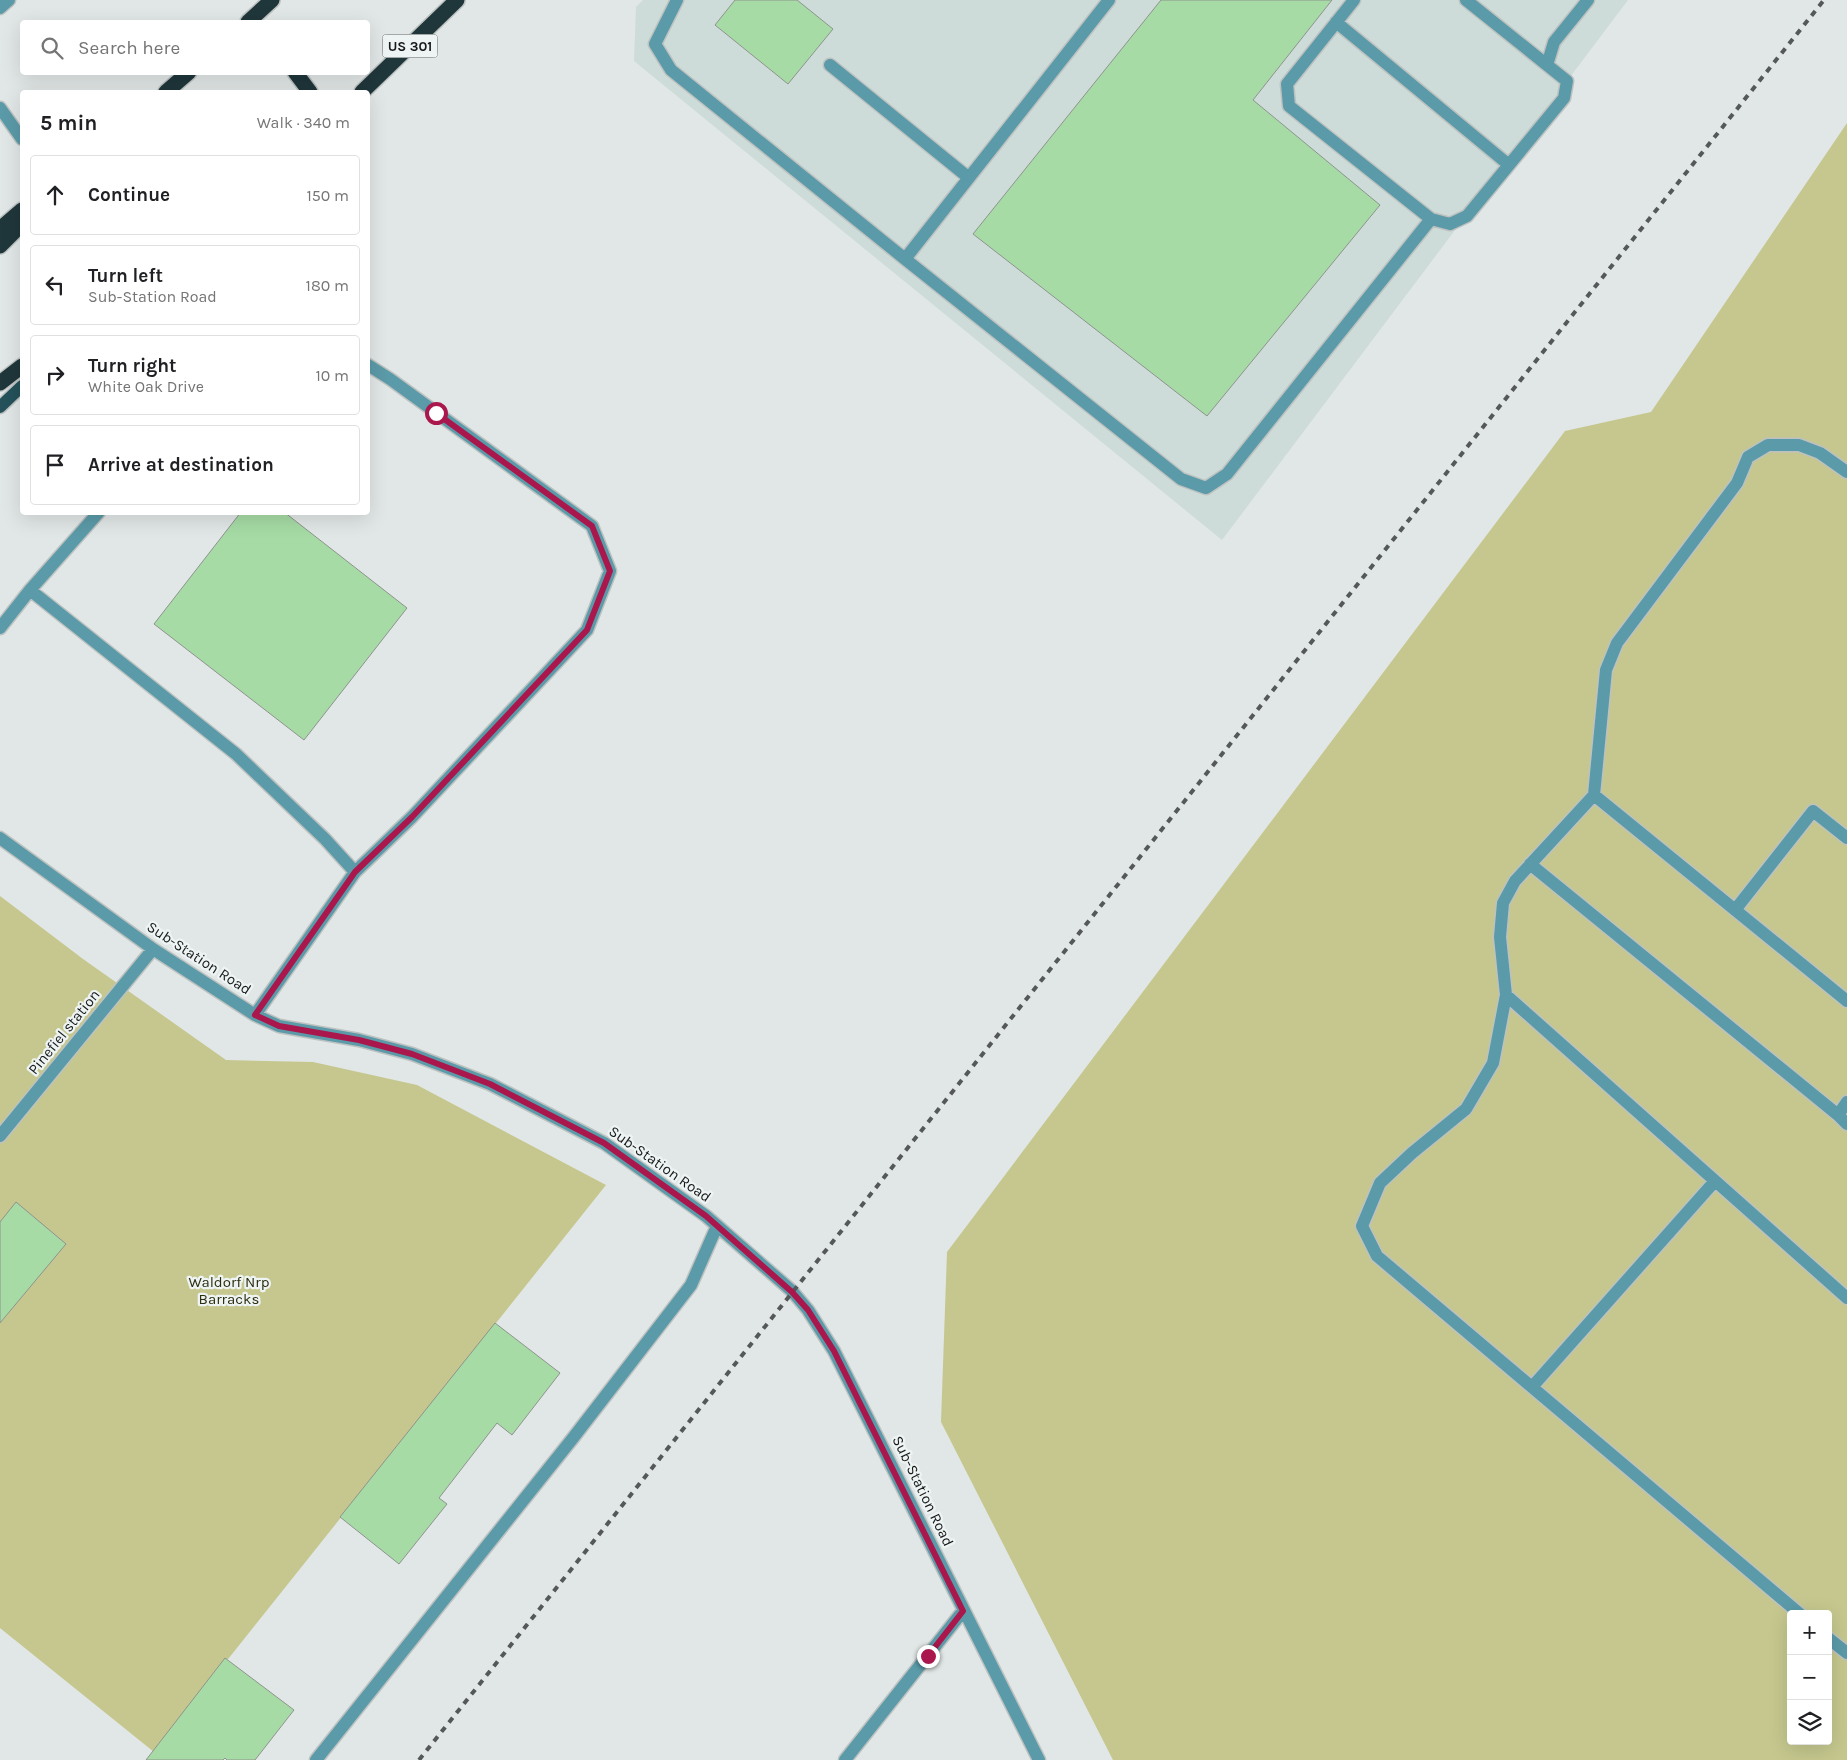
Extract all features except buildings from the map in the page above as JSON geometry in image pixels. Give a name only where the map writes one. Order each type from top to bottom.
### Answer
[{"type":"highway","name":"US 301","points":[[364,90],[458,0]]},
{"type":"highway","points":[[254,20],[266,2]]},
{"type":"highway","points":[[168,90],[186,75]]},
{"type":"highway","points":[[297,75],[308,90]]},
{"type":"highway","points":[[0,229],[20,212]]},
{"type":"highway","points":[[0,246],[20,226]]},
{"type":"highway","points":[[0,384],[20,368]]},
{"type":"main road","points":[[0,407],[20,388]]},
{"type":"street","points":[[0,8],[9,0]]},
{"type":"street","points":[[677,0],[655,44],[671,70],[1181,479],[1206,488],[1227,474],[1431,219]]},
{"type":"street","points":[[905,259],[1109,0]]},
{"type":"street","points":[[1354,0],[1287,84],[1289,106],[1431,219],[1450,224],[1467,216],[1564,98],[1567,81],[1466,0]]},
{"type":"street","points":[[1546,65],[1554,42],[1588,0]]},
{"type":"street","points":[[1336,22],[1509,165]]},
{"type":"street","points":[[830,65],[970,178]]},
{"type":"street","points":[[0,108],[20,136]]},
{"type":"street","points":[[255,1015],[355,872],[412,817],[587,630],[610,571],[592,526],[370,366]]},
{"type":"street","points":[[1795,1610],[1377,1256],[1362,1226],[1380,1183],[1466,1109],[1493,1063],[1506,995],[1500,937],[1503,903],[1515,881],[1594,795],[1606,670],[1617,643],[1737,483],[1748,457],[1768,445],[1799,445],[1820,454],[1847,472]]},
{"type":"street","points":[[0,628],[30,590],[96,515]]},
{"type":"street","points":[[30,590],[236,754],[324,839],[355,872]]},
{"type":"street","points":[[1594,795],[1847,1001]]},
{"type":"street","points":[[1735,910],[1812,811],[1847,838]]},
{"type":"street","name":"Sub-Station Road","points":[[0,838],[153,949],[255,1015],[279,1026],[359,1040],[412,1054],[490,1084],[604,1143],[706,1216],[792,1292],[808,1310],[834,1351],[1039,1760]]},
{"type":"street","points":[[1530,864],[1842,1120],[1847,1102]]},
{"type":"street","name":"Pinefiel station","points":[[0,1136],[153,949]]},
{"type":"street","points":[[1506,995],[1847,1298]]},
{"type":"street","points":[[1532,1387],[1715,1181]]},
{"type":"street","points":[[316,1760],[561,1453],[691,1285],[717,1226]]},
{"type":"street","points":[[845,1760],[963,1611]]},
{"type":"street","points":[[1832,1641],[1847,1654]]},
{"type":"shaded area","points":[[643,0],[1628,0],[1222,540],[634,61],[636,7]]},
{"type":"green space","points":[[1847,123],[1847,1760],[1113,1760],[941,1422],[947,1252],[1565,431],[1651,412]]},
{"type":"green space","name":"Waldorf Nrp Barracks","points":[[0,896],[83,959],[226,1060],[313,1062],[417,1085],[606,1185],[154,1752],[0,1628]]},
{"type":"railway","points":[[419,1760],[1824,0]]},
{"type":"route","points":[[436,413],[592,526],[610,571],[587,630],[412,817],[355,872],[255,1015],[279,1026],[359,1040],[412,1054],[490,1084],[604,1143],[706,1216],[792,1292],[808,1310],[834,1351],[963,1611],[928,1656]]}]
